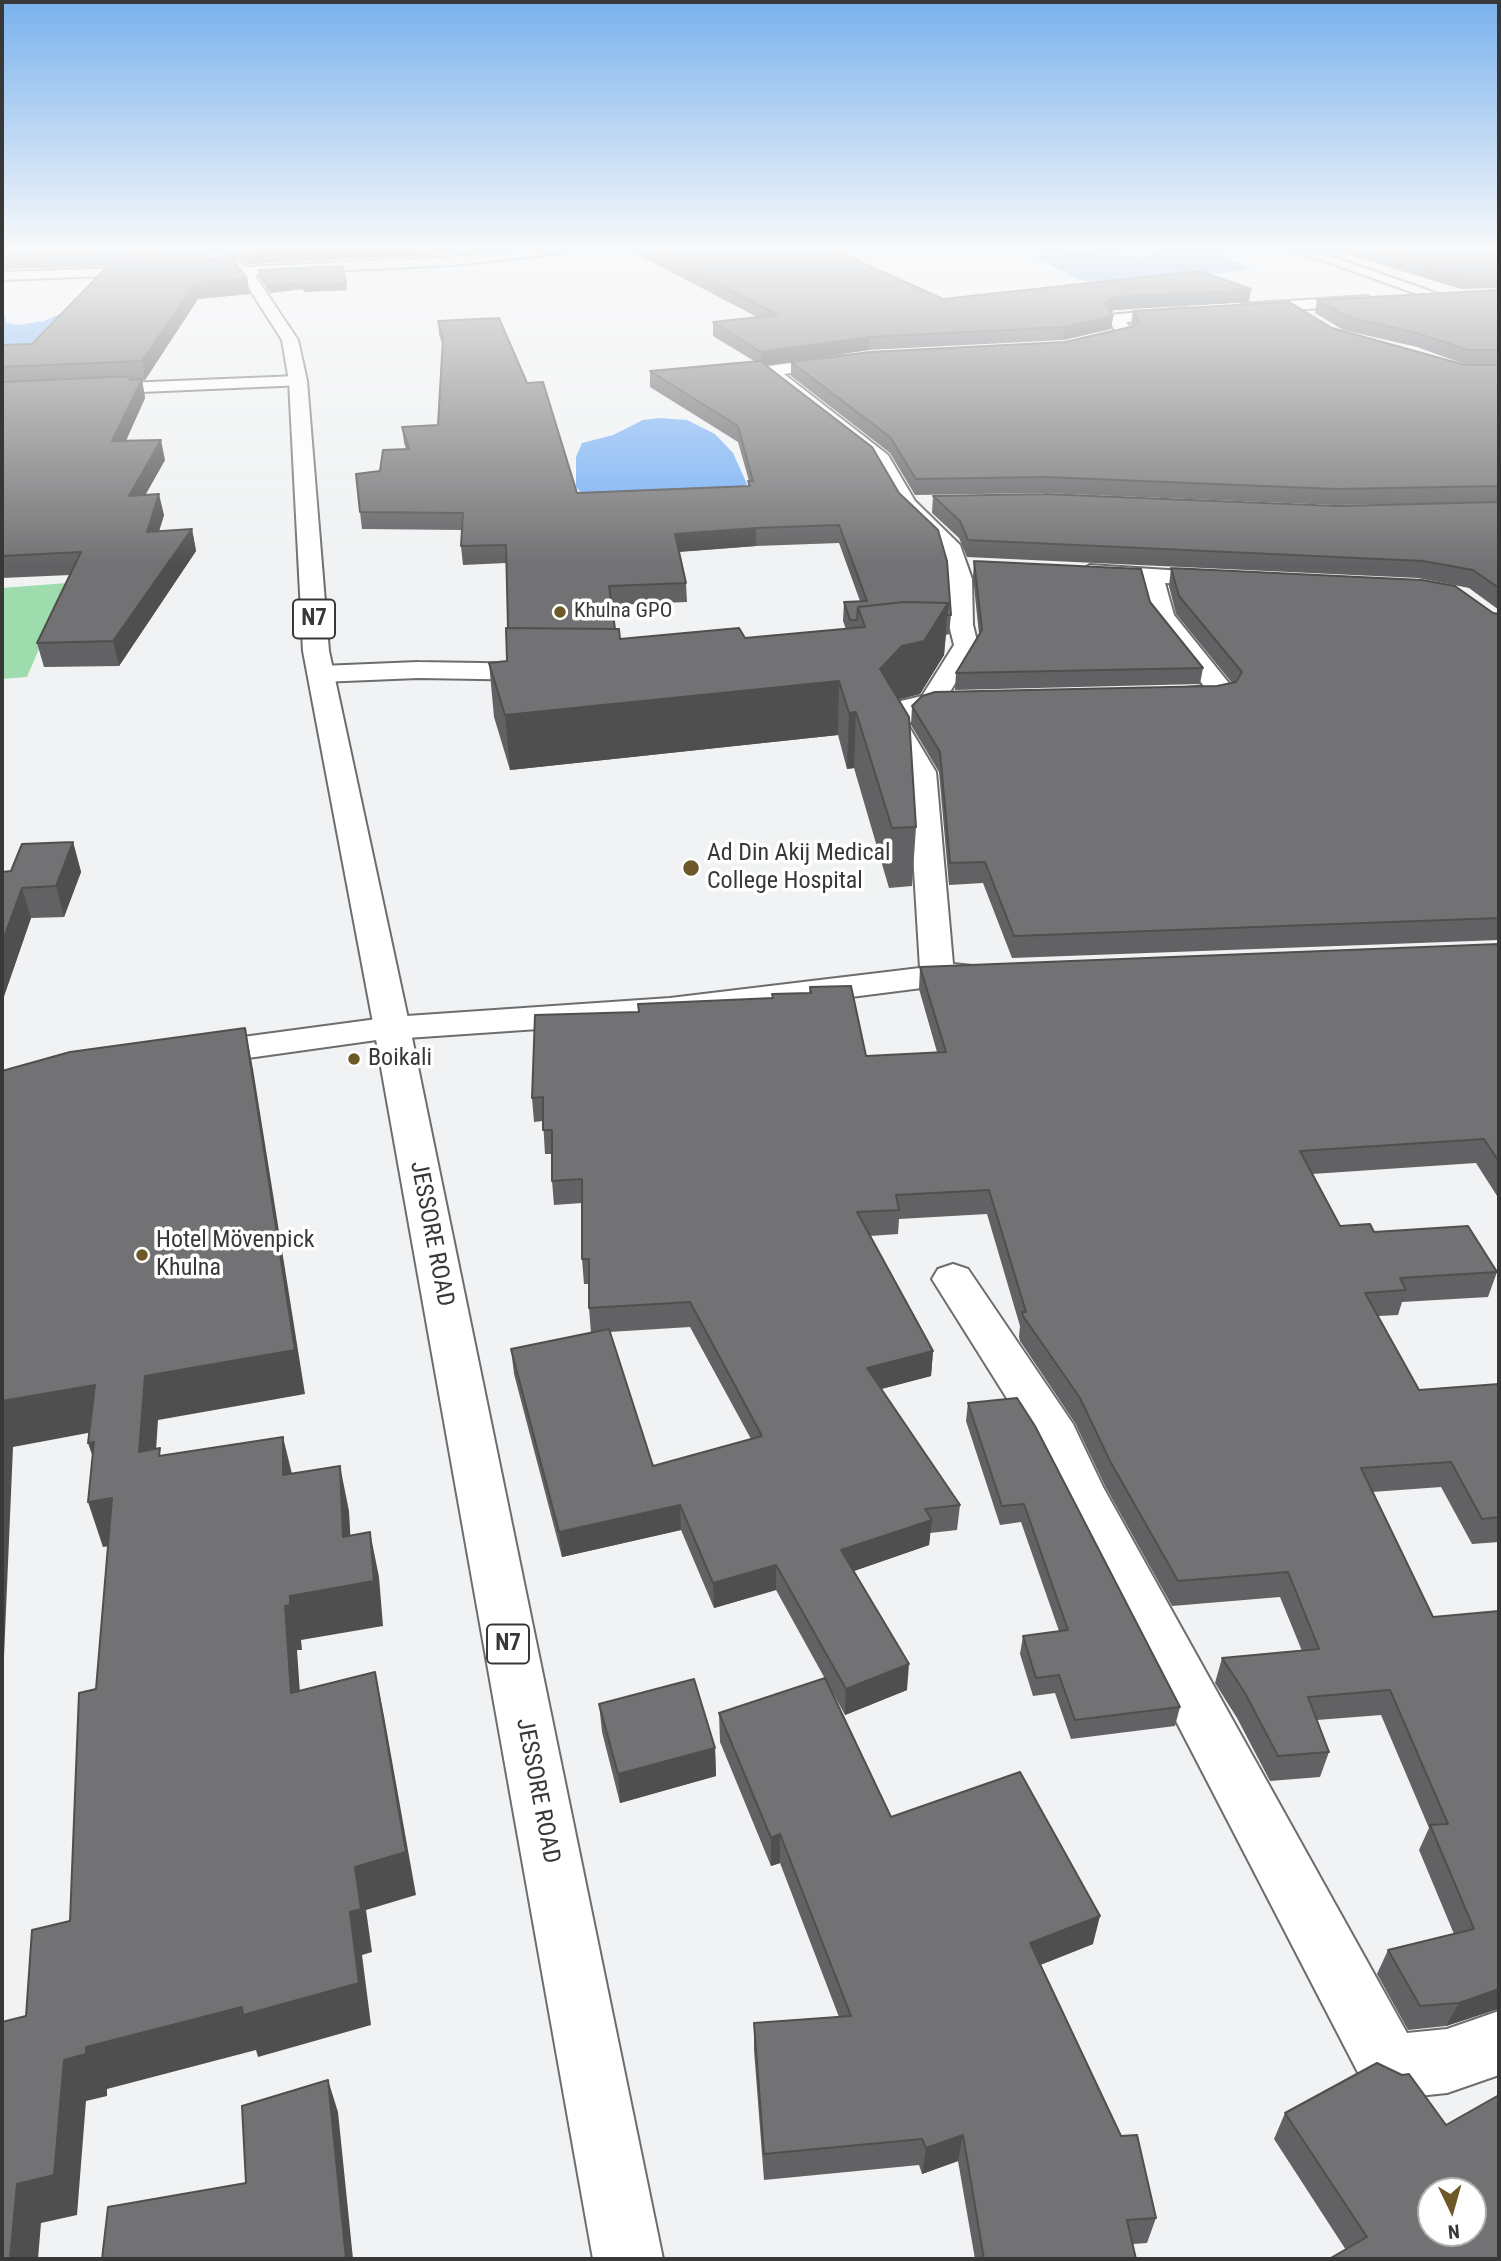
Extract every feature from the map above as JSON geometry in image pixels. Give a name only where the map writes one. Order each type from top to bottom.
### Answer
[{"type":"main road","name":"JESSORE ROAD","points":[[293,355],[298,381],[316,651],[320,674],[393,1028],[499,1599],[628,2259]]},
{"type":"main road","points":[[869,358],[769,371],[881,459],[907,504],[949,545],[960,579],[961,625],[966,645],[932,701]]},
{"type":"main road","points":[[2,393],[298,381]]},
{"type":"main road","points":[[907,504],[935,504]]},
{"type":"main road","points":[[955,566],[983,567]]},
{"type":"main road","points":[[1064,571],[1249,581]]},
{"type":"main road","points":[[1150,575],[1162,616],[1223,693],[1160,696]]},
{"type":"main road","points":[[940,645],[966,645]]},
{"type":"main road","points":[[320,674],[418,670],[569,672]]},
{"type":"main road","points":[[937,974],[922,772],[894,724],[910,707],[932,701],[959,701]]},
{"type":"main road","points":[[163,1059],[393,1028],[670,1009],[937,974],[993,972]]},
{"type":"main road","points":[[953,1279],[1056,1437],[1081,1491],[1390,2067],[1447,2061],[1499,2043]]},
{"type":"green space","points":[[67,583],[27,677],[2,679],[2,588]]},
{"type":"water","points":[[643,420],[687,420],[715,434],[733,453],[747,484],[737,496],[589,502],[576,487],[576,457],[582,443],[613,435]]},
{"type":"building","points":[[2,355],[146,355],[142,361],[2,367]]},
{"type":"building","points":[[442,355],[515,355],[527,383],[543,382],[577,493],[750,486],[748,481],[753,481],[738,426],[650,371],[760,361],[872,447],[899,493],[938,530],[947,561],[951,615],[947,615],[948,603],[904,602],[858,607],[857,620],[850,620],[844,602],[867,601],[839,525],[675,534],[686,583],[609,586],[615,629],[508,628],[506,545],[461,546],[463,513],[360,512],[356,474],[380,471],[383,450],[409,449],[402,427],[438,425]]},
{"type":"building","points":[[850,355],[1427,355],[1465,365],[1499,365],[1499,486],[1337,489],[1045,477],[916,479],[890,437],[791,362]]},
{"type":"building","points":[[132,376],[129,380],[142,379],[112,441],[161,440],[129,496],[159,494],[147,532],[192,529],[113,641],[37,643],[81,552],[2,556],[2,382]]},
{"type":"building","points":[[1045,494],[1337,506],[1499,502],[1499,588],[1473,570],[1423,561],[968,540],[960,521],[933,496]]},
{"type":"building","points":[[974,561],[1141,569],[1150,602],[1203,668],[956,673],[982,630]]},
{"type":"building","points":[[1171,568],[1422,580],[1455,586],[1493,613],[1499,614],[1499,918],[1014,936],[985,862],[950,863],[940,752],[912,706],[922,696],[935,692],[1217,686],[1236,682],[1242,672],[1179,596]]},
{"type":"building","points":[[904,602],[948,603],[924,641],[902,646],[880,669],[909,717],[916,827],[892,828],[856,712],[849,713],[839,681],[505,715],[489,663],[507,661],[506,628],[619,629],[620,639],[739,628],[745,638],[865,627],[858,607]]},
{"type":"building","points":[[73,842],[56,886],[22,888],[2,943],[2,872],[11,871],[22,844]]},
{"type":"building","points":[[1499,944],[1499,1162],[1484,1139],[1300,1151],[1340,1226],[1370,1224],[1374,1232],[1468,1226],[1497,1272],[1400,1278],[1406,1290],[1365,1293],[1419,1390],[1499,1384],[1499,1517],[1482,1519],[1451,1462],[1361,1468],[1433,1617],[1499,1611],[1499,1989],[1459,2003],[1420,2006],[1388,1950],[1474,1929],[1430,1825],[1448,1824],[1390,1690],[1308,1697],[1329,1752],[1278,1756],[1245,1693],[1222,1658],[1319,1649],[1288,1572],[1178,1581],[1110,1461],[1080,1398],[1023,1316],[1022,1312],[1026,1312],[989,1190],[896,1195],[899,1210],[857,1212],[933,1351],[867,1368],[960,1505],[925,1509],[932,1520],[841,1550],[909,1664],[846,1689],[776,1565],[713,1583],[680,1505],[559,1532],[511,1349],[609,1329],[653,1466],[762,1436],[690,1302],[589,1308],[589,1259],[582,1259],[582,1179],[552,1181],[552,1130],[543,1130],[543,1097],[532,1098],[535,1015],[639,1012],[638,1004],[773,998],[772,994],[811,993],[810,987],[851,986],[866,1056],[946,1052],[920,967]]},
{"type":"building","points":[[245,1028],[295,1350],[145,1376],[139,1452],[160,1448],[159,1456],[283,1437],[283,1475],[340,1466],[343,1537],[370,1532],[374,1581],[290,1596],[290,1605],[285,1606],[291,1693],[375,1672],[406,1852],[355,1867],[361,1909],[350,1912],[359,1983],[243,2015],[242,2007],[86,2047],[86,2054],[64,2060],[54,2175],[17,2184],[10,2259],[2,2259],[2,2022],[26,2016],[32,1930],[70,1921],[79,1693],[96,1689],[112,1498],[88,1502],[94,1442],[88,1443],[95,1385],[2,1401],[2,1071],[70,1052]]},
{"type":"building","points":[[1017,1398],[1035,1426],[1180,1707],[1075,1720],[1059,1675],[1036,1678],[1023,1636],[1068,1630],[1024,1504],[1002,1506],[968,1403]]},
{"type":"building","points":[[825,1678],[891,1817],[1020,1772],[1100,1916],[1030,1943],[1121,2136],[1137,2135],[1156,2218],[1127,2220],[1136,2259],[984,2259],[963,2135],[926,2148],[922,2139],[764,2154],[754,2023],[851,2016],[780,1834],[771,1838],[719,1713]]},
{"type":"building","points":[[694,1679],[715,1748],[618,1774],[599,1704]]},
{"type":"building","points":[[1377,2063],[1402,2075],[1409,2074],[1446,2125],[1499,2095],[1499,2259],[1329,2259],[1367,2237],[1285,2113]]},
{"type":"building","points":[[328,2080],[346,2259],[102,2259],[108,2207],[246,2183],[242,2106]]},
{"type":"place","name":"Khulna GPO","points":[[560,612]]},
{"type":"place","name":"Ad Din Akij Medical College Hospital","points":[[691,868]]},
{"type":"place","name":"Boikali","points":[[354,1059]]},
{"type":"place","name":"Hotel Mövenpick Khulna","points":[[142,1255]]}]
